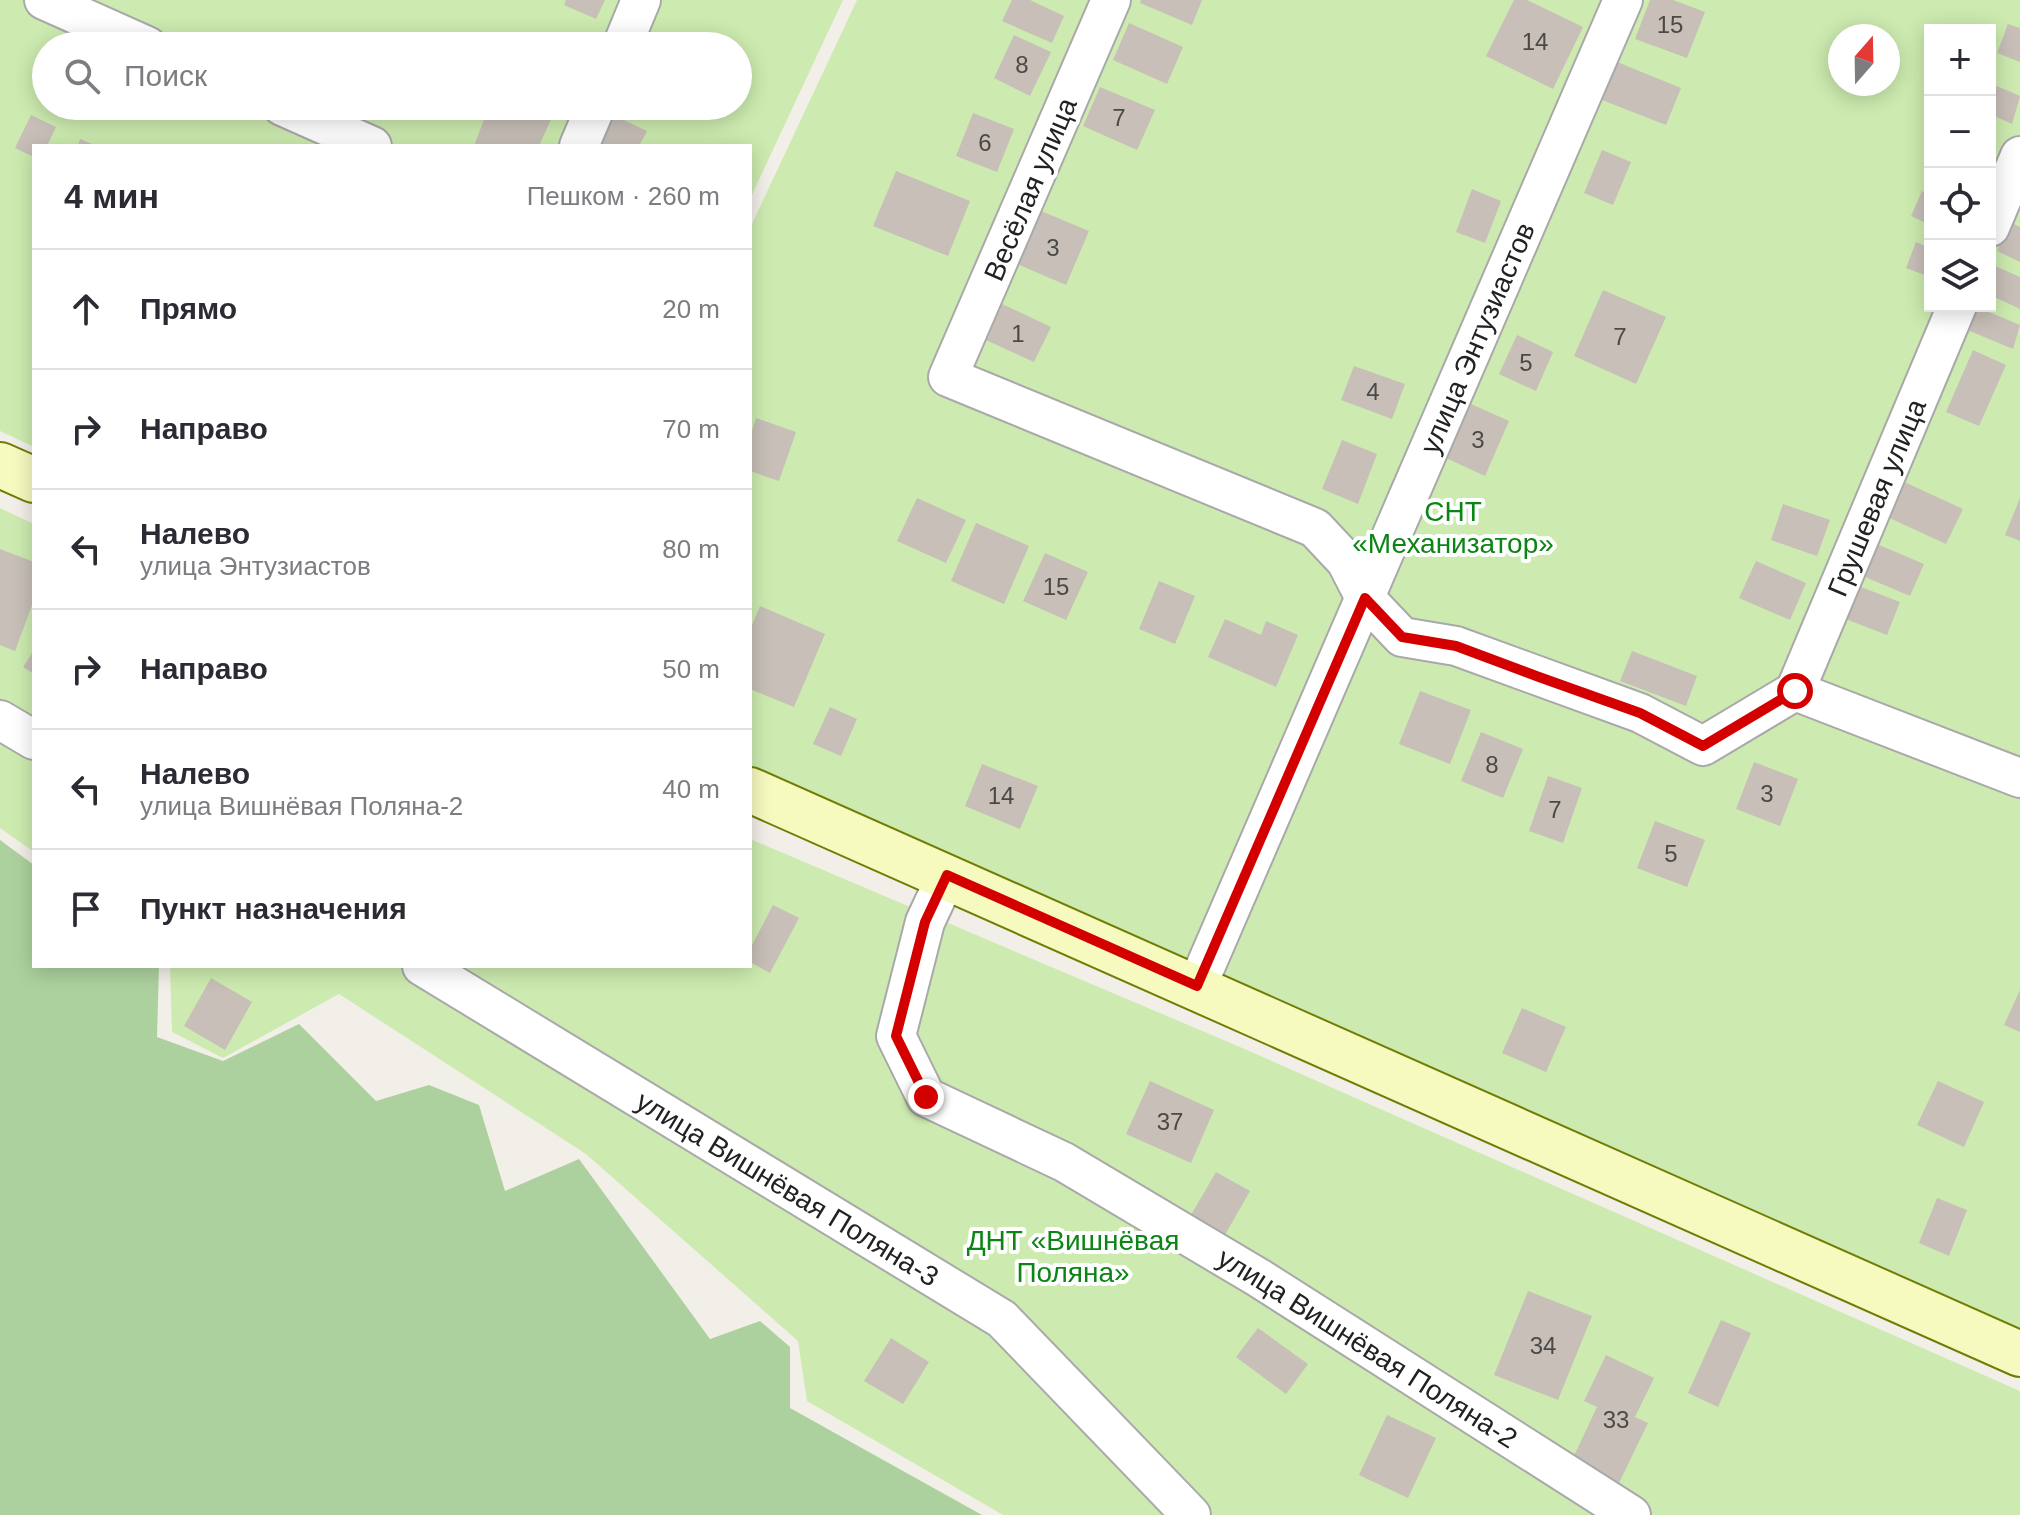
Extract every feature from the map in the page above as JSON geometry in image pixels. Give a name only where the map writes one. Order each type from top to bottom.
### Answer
[{"type":"main road","points":[[0,465],[32,479]]},
{"type":"main road","points":[[752,791],[2020,1354]]},
{"type":"street","points":[[628,32],[641,0]]},
{"type":"street","name":"Весёлая улица","points":[[1111,0],[948,377],[1315,528],[1346,561],[1365,598]]},
{"type":"street","name":"улица Энтузиастов","points":[[1197,986],[1623,0]]},
{"type":"street","points":[[66,5],[119,32]]},
{"type":"street","points":[[314,120],[368,144]]},
{"type":"street","points":[[580,144],[590,120]]},
{"type":"street","points":[[1996,213],[2020,156]]},
{"type":"street","name":"Грушевая улица","points":[[1795,691],[1954,312]]},
{"type":"street","points":[[1365,598],[1402,637],[1456,646],[1640,713],[1703,746],[1795,691],[2020,778]]},
{"type":"street","points":[[0,720],[32,739]]},
{"type":"street","name":"улица Вишнёвая Поляна-2","points":[[947,875],[925,922],[896,1036],[926,1097],[1064,1162],[1246,1270],[1631,1515]]},
{"type":"street","name":"улица Вишнёвая Поляна-3","points":[[425,968],[1002,1319],[1191,1515]]},
{"type":"green space","points":[[0,0],[843,0],[752,195],[752,144],[32,144],[32,446],[0,431]]},
{"type":"green space","name":"СНТ «Механизатор»","points":[[857,0],[2020,0],[2020,1359],[752,789],[752,224]]},
{"type":"green space","points":[[0,508],[32,523],[32,851],[0,828]]},
{"type":"green space","points":[[0,840],[32,864],[32,968],[159,968],[157,1037],[223,1061],[299,1024],[376,1101],[429,1085],[479,1105],[505,1191],[579,1159],[710,1339],[760,1321],[790,1347],[790,1408],[982,1515],[0,1515]]},
{"type":"green space","name":"ДНТ «Вишнёвая Поляна»","points":[[752,840],[1240,1047],[2020,1391],[2020,1515],[1003,1515],[807,1401],[798,1341],[586,1154],[339,994],[223,1058],[172,1032],[170,968],[752,968]]},
{"type":"building","points":[[566,0],[605,0],[596,19],[564,5]]},
{"type":"building","points":[[1012,0],[1030,0],[1064,16],[1052,43],[1002,21]]},
{"type":"building","points":[[1141,0],[1202,0],[1192,25],[1140,3]]},
{"type":"building","points":[[1514,0],[1527,0],[1583,27],[1553,89],[1486,56]]},
{"type":"building","points":[[1650,0],[1673,0],[1705,12],[1687,58],[1635,39]]},
{"type":"building","points":[[1129,23],[1183,47],[1167,84],[1113,60]]},
{"type":"building","points":[[2008,24],[2020,28],[2020,62],[1997,53]]},
{"type":"building","points":[[1014,35],[1051,52],[1030,96],[994,78]]},
{"type":"building","points":[[1617,62],[1681,88],[1666,125],[1602,100]]},
{"type":"building","points":[[1996,86],[2020,96],[2012,124],[1996,117]]},
{"type":"building","points":[[1100,87],[1155,110],[1137,150],[1083,126]]},
{"type":"building","points":[[973,113],[1014,129],[997,172],[956,156]]},
{"type":"building","points":[[31,115],[32,120],[41,120],[56,127],[48,144],[32,144],[32,156],[15,148]]},
{"type":"building","points":[[484,120],[551,120],[540,144],[475,144]]},
{"type":"building","points":[[606,120],[624,120],[647,131],[640,144],[594,144]]},
{"type":"building","points":[[1602,150],[1631,162],[1613,205],[1584,193]]},
{"type":"building","points":[[896,171],[970,201],[948,256],[873,226]]},
{"type":"building","points":[[1472,189],[1501,201],[1485,243],[1456,232]]},
{"type":"building","points":[[1922,191],[1924,222],[1911,216]]},
{"type":"building","points":[[1041,211],[1089,231],[1066,285],[1017,264]]},
{"type":"building","points":[[2010,222],[2020,227],[2020,262],[1997,251]]},
{"type":"building","points":[[1916,242],[1924,245],[1924,275],[1906,268]]},
{"type":"building","points":[[1996,266],[2020,277],[2020,309],[1996,298]]},
{"type":"building","points":[[1603,290],[1666,317],[1636,384],[1574,356]]},
{"type":"building","points":[[1002,304],[1051,327],[1034,362],[986,340]]},
{"type":"building","points":[[1972,312],[1989,312],[2020,325],[2013,349],[1965,329]]},
{"type":"building","points":[[1517,335],[1553,352],[1536,391],[1499,374]]},
{"type":"building","points":[[1973,350],[2006,365],[1979,426],[1946,412]]},
{"type":"building","points":[[1354,366],[1405,384],[1392,419],[1341,400]]},
{"type":"building","points":[[1471,404],[1509,421],[1485,476],[1446,458]]},
{"type":"building","points":[[756,418],[796,432],[779,481],[752,472],[752,431]]},
{"type":"building","points":[[1342,440],[1377,454],[1358,504],[1322,489]]},
{"type":"building","points":[[1900,480],[1963,509],[1946,544],[1883,515]]},
{"type":"building","points":[[917,498],[966,520],[946,563],[897,541]]},
{"type":"building","points":[[2020,498],[2020,541],[2005,535]]},
{"type":"building","points":[[1783,504],[1830,520],[1817,556],[1771,540]]},
{"type":"building","points":[[976,523],[1029,546],[1004,604],[951,581]]},
{"type":"building","points":[[1872,542],[1924,564],[1910,596],[1858,574]]},
{"type":"building","points":[[0,549],[32,561],[32,605],[15,651],[0,645]]},
{"type":"building","points":[[1045,553],[1088,572],[1066,620],[1023,601]]},
{"type":"building","points":[[1756,561],[1806,583],[1790,620],[1739,598]]},
{"type":"building","points":[[1159,581],[1195,596],[1175,644],[1139,629]]},
{"type":"building","points":[[1856,585],[1900,602],[1887,635],[1843,618]]},
{"type":"building","points":[[760,606],[825,634],[794,707],[752,690],[752,625]]},
{"type":"building","points":[[1225,619],[1261,635],[1266,621],[1298,635],[1276,687],[1208,657]]},
{"type":"building","points":[[1632,651],[1697,676],[1686,706],[1620,681]]},
{"type":"building","points":[[32,653],[32,673],[23,667]]},
{"type":"building","points":[[1420,691],[1471,710],[1450,764],[1399,744]]},
{"type":"building","points":[[830,707],[857,719],[841,756],[813,744]]},
{"type":"building","points":[[1481,732],[1523,749],[1503,798],[1461,781]]},
{"type":"building","points":[[1754,762],[1798,779],[1780,826],[1736,809]]},
{"type":"building","points":[[982,764],[1038,786],[1020,829],[965,806]]},
{"type":"building","points":[[1548,776],[1582,788],[1563,843],[1529,831]]},
{"type":"building","points":[[1655,821],[1705,840],[1687,887],[1637,868]]},
{"type":"building","points":[[773,905],[799,918],[770,973],[752,963],[752,945]]},
{"type":"building","points":[[211,978],[252,1002],[225,1050],[184,1026]]},
{"type":"building","points":[[2020,990],[2020,1032],[2004,1025]]},
{"type":"building","points":[[1522,1008],[1566,1027],[1546,1072],[1502,1053]]},
{"type":"building","points":[[1150,1081],[1214,1110],[1191,1163],[1126,1134]]},
{"type":"building","points":[[1938,1081],[1984,1102],[1964,1147],[1917,1125]]},
{"type":"building","points":[[1216,1172],[1250,1191],[1218,1247],[1184,1227]]},
{"type":"building","points":[[1937,1198],[1967,1210],[1949,1256],[1919,1243]]},
{"type":"building","points":[[1528,1291],[1592,1316],[1558,1400],[1494,1375]]},
{"type":"building","points":[[1721,1320],[1751,1333],[1718,1407],[1688,1393]]},
{"type":"building","points":[[1258,1328],[1308,1364],[1286,1394],[1236,1357]]},
{"type":"building","points":[[891,1338],[929,1362],[903,1404],[864,1381]]},
{"type":"building","points":[[1606,1355],[1654,1378],[1635,1417],[1648,1423],[1619,1483],[1572,1460],[1597,1407],[1584,1401]]},
{"type":"building","points":[[1387,1415],[1436,1438],[1408,1498],[1359,1475]]},
{"type":"route","points":[[926,1097],[896,1036],[925,922],[947,875],[1197,986],[1365,598],[1402,637],[1456,646],[1640,713],[1703,746],[1795,691]]}]
